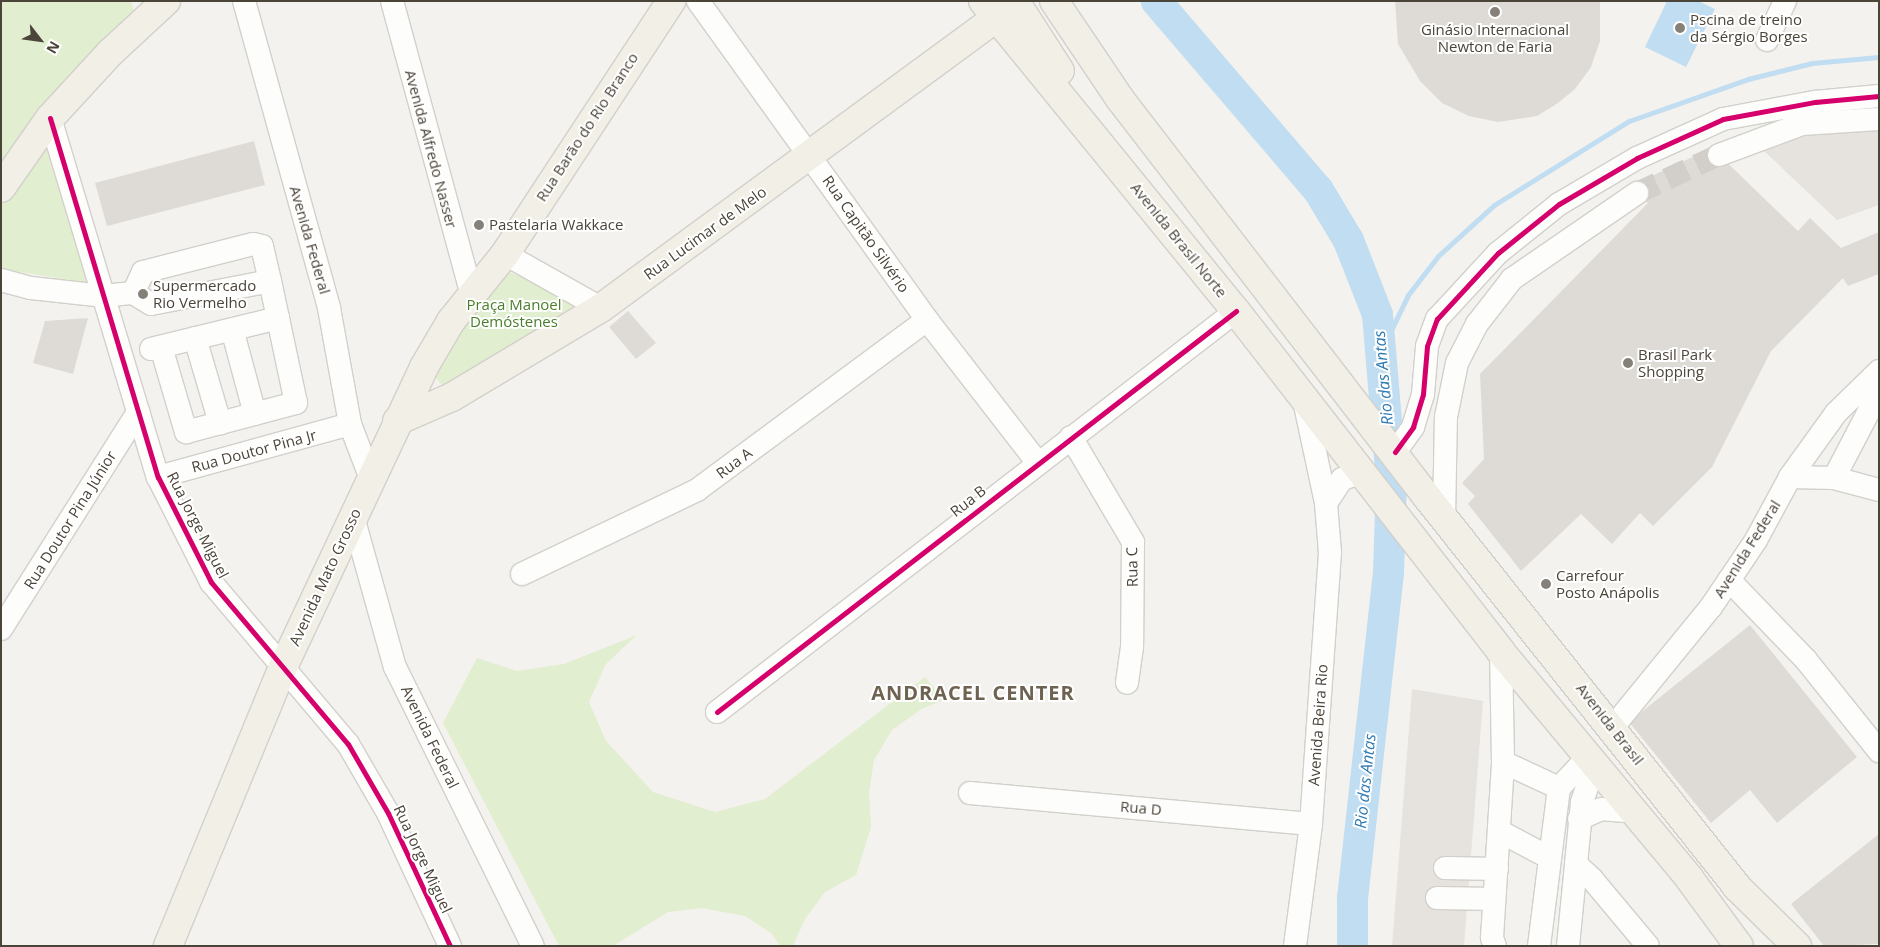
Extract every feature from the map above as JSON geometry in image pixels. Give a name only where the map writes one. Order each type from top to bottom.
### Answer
[{"type":"main road","name":"Rua Barão do Rio Branco","points":[[504,254],[671,1]]},
{"type":"main road","points":[[1033,1],[1073,52],[1120,99]]},
{"type":"main road","points":[[1054,1],[1120,99],[1395,452]]},
{"type":"main road","points":[[1,188],[50,118],[156,6]]},
{"type":"main road","name":"Rua Lucimar de Melo","points":[[397,421],[452,397],[601,308],[811,156],[998,7]]},
{"type":"main road","name":"Avenida Brasil Norte","points":[[998,7],[1079,116],[1236,311],[1501,652]]},
{"type":"main road","name":"Avenida Mato Grosso","points":[[168,946],[283,667],[397,421],[446,329],[504,254]]},
{"type":"main road","name":"Avenida Brasil","points":[[1395,452],[1427,497],[1613,727],[1737,887],[1797,946]]},
{"type":"main road","points":[[1501,652],[1592,760],[1733,935],[1747,946]]},
{"type":"main road","points":[[1737,887],[1779,946]]},
{"type":"street","name":"Avenida Federal","points":[[244,1],[329,308],[350,424],[371,479]]},
{"type":"street","name":"Avenida Alfredo Nasser","points":[[392,1],[472,296]]},
{"type":"street","name":"Rua Capitão Silvério","points":[[698,1],[927,320],[1038,463]]},
{"type":"street","points":[[1767,40],[1785,1]]},
{"type":"street","points":[[1395,452],[1413,427],[1423,394],[1427,346],[1437,319],[1498,253],[1559,204],[1637,158],[1723,120],[1816,102],[1879,96]]},
{"type":"street","name":"Rua Jorge Miguel","points":[[50,118],[158,477],[211,582],[348,744],[388,813],[450,946]]},
{"type":"street","points":[[1719,154],[1802,124],[1879,119]]},
{"type":"street","points":[[1444,518],[1446,417],[1457,363],[1478,324],[1512,279],[1636,192]]},
{"type":"street","points":[[133,292],[143,272],[253,244],[262,246],[270,281],[278,318],[296,403],[220,423],[184,430],[156,348],[278,318]]},
{"type":"street","points":[[504,254],[601,308]]},
{"type":"street","points":[[1,280],[31,288],[103,296],[133,292],[151,304],[270,281]]},
{"type":"street","name":"Rua B","points":[[717,712],[1236,311]]},
{"type":"street","name":"Rua A","points":[[522,574],[697,490],[927,320]]},
{"type":"street","points":[[232,329],[255,414]]},
{"type":"street","points":[[195,338],[220,423]]},
{"type":"street","name":"Avenida Federal","points":[[1613,727],[1711,607],[1756,540],[1790,477],[1836,413],[1879,371]]},
{"type":"street","points":[[1834,478],[1870,424],[1879,375]]},
{"type":"street","points":[[1423,394],[1446,417]]},
{"type":"street","name":"Avenida Beira Rio","points":[[1295,946],[1312,824],[1330,553],[1326,503],[1304,400]]},
{"type":"street","name":"Rua Doutor Pina Júnior","points":[[1,629],[138,412]]},
{"type":"street","name":"Rua Doutor Pina Jr","points":[[158,477],[350,424]]},
{"type":"street","name":"Rua C","points":[[1071,437],[1133,542],[1132,647],[1127,683]]},
{"type":"street","points":[[1326,503],[1342,479],[1366,477]]},
{"type":"street","points":[[1790,477],[1834,478],[1879,490]]},
{"type":"street","name":"Avenida Federal","points":[[352,517],[395,667],[533,946]]},
{"type":"street","points":[[1729,580],[1806,660],[1879,751]]},
{"type":"street","points":[[1495,946],[1492,938],[1503,762],[1501,652]]},
{"type":"street","points":[[1539,946],[1548,857],[1559,788],[1592,760]]},
{"type":"street","points":[[1568,946],[1579,819],[1592,760]]},
{"type":"street","points":[[1503,762],[1559,788]]},
{"type":"street","name":"Rua D","points":[[970,793],[1312,824]]},
{"type":"street","points":[[1579,819],[1601,809],[1634,812]]},
{"type":"street","points":[[1498,831],[1548,857]]},
{"type":"street","points":[[1576,864],[1592,879],[1647,945]]},
{"type":"street","points":[[1445,868],[1497,869]]},
{"type":"street","points":[[1437,898],[1494,899]]},
{"type":"green space","points":[[1,1],[131,1],[134,12],[38,110],[88,283],[1,269]]},
{"type":"green space","name":"Praça Manoel Demóstenes","points":[[502,269],[595,307],[450,395],[427,367]]},
{"type":"green space","points":[[637,635],[606,664],[589,702],[606,741],[653,792],[715,812],[765,799],[925,677],[944,700],[923,708],[892,730],[874,760],[869,793],[871,827],[856,875],[825,892],[805,919],[793,946],[780,946],[772,934],[745,916],[702,908],[668,912],[613,946],[559,946],[443,723],[477,658],[517,671],[564,664]]},
{"type":"shaded area","points":[[1879,125],[1879,205],[1837,220],[1762,149],[1793,129]]},
{"type":"shaded area","points":[[1412,689],[1483,701],[1464,946],[1392,946]]},
{"type":"water","name":"Pscina de treino da Sérgio Borges","points":[[1667,1],[1698,1],[1715,9],[1686,67],[1645,47]]},
{"type":"building","name":"Ginásio Internacional Newton de Faria","points":[[1395,1],[1600,1],[1600,41],[1591,67],[1575,89],[1558,103],[1537,116],[1498,122],[1469,116],[1442,103],[1420,81],[1398,44]]},
{"type":"building","points":[[254,141],[265,185],[107,226],[95,183]]},
{"type":"building","name":"Brasil Park Shopping","points":[[1712,148],[1798,231],[1810,218],[1841,248],[1879,232],[1879,274],[1848,286],[1843,278],[1771,351],[1712,467],[1653,526],[1640,513],[1612,544],[1581,514],[1521,571],[1468,504],[1475,496],[1462,483],[1484,459],[1480,374],[1648,203],[1630,186]]},
{"type":"building","points":[[628,311],[656,343],[636,359],[609,327]]},
{"type":"building","points":[[88,318],[73,374],[33,363],[45,321]]},
{"type":"building","points":[[1750,625],[1857,757],[1777,823],[1750,790],[1711,823],[1629,722]]},
{"type":"building","points":[[1879,834],[1879,944],[1824,946],[1791,904]]},
{"type":"waterway","name":"Rio das Antas","points":[[1156,1],[1318,190],[1348,240],[1377,314],[1391,481],[1388,572],[1352,897],[1352,946]]},
{"type":"waterway","points":[[1380,353],[1408,295],[1438,256],[1494,205],[1629,121],[1748,79],[1812,63],[1879,57]]},
{"type":"tunnel","points":[[1637,193],[1719,155]]},
{"type":"cycle path","points":[[1395,452],[1413,427],[1423,394],[1427,346],[1437,319],[1498,253],[1559,204],[1637,158],[1723,119],[1815,102],[1879,96]]},
{"type":"cycle path","points":[[50,118],[158,477],[211,582],[348,744],[388,813],[450,946]]},
{"type":"cycle path","points":[[717,712],[1236,311]]},
{"type":"place","name":"Ginásio Internacional Newton de Faria","points":[[1495,12]]},
{"type":"place","name":"Pscina de treino da Sérgio Borges","points":[[1680,28]]},
{"type":"place","name":"Pastelaria Wakkace","points":[[479,225]]},
{"type":"place","name":"Supermercado Rio Vermelho","points":[[143,294]]},
{"type":"place","name":"Brasil Park Shopping","points":[[1628,363]]},
{"type":"place","name":"Carrefour Posto Anápolis","points":[[1546,584]]},
{"type":"district","name":"ANDRACEL CENTER","points":[[973,692]]}]
